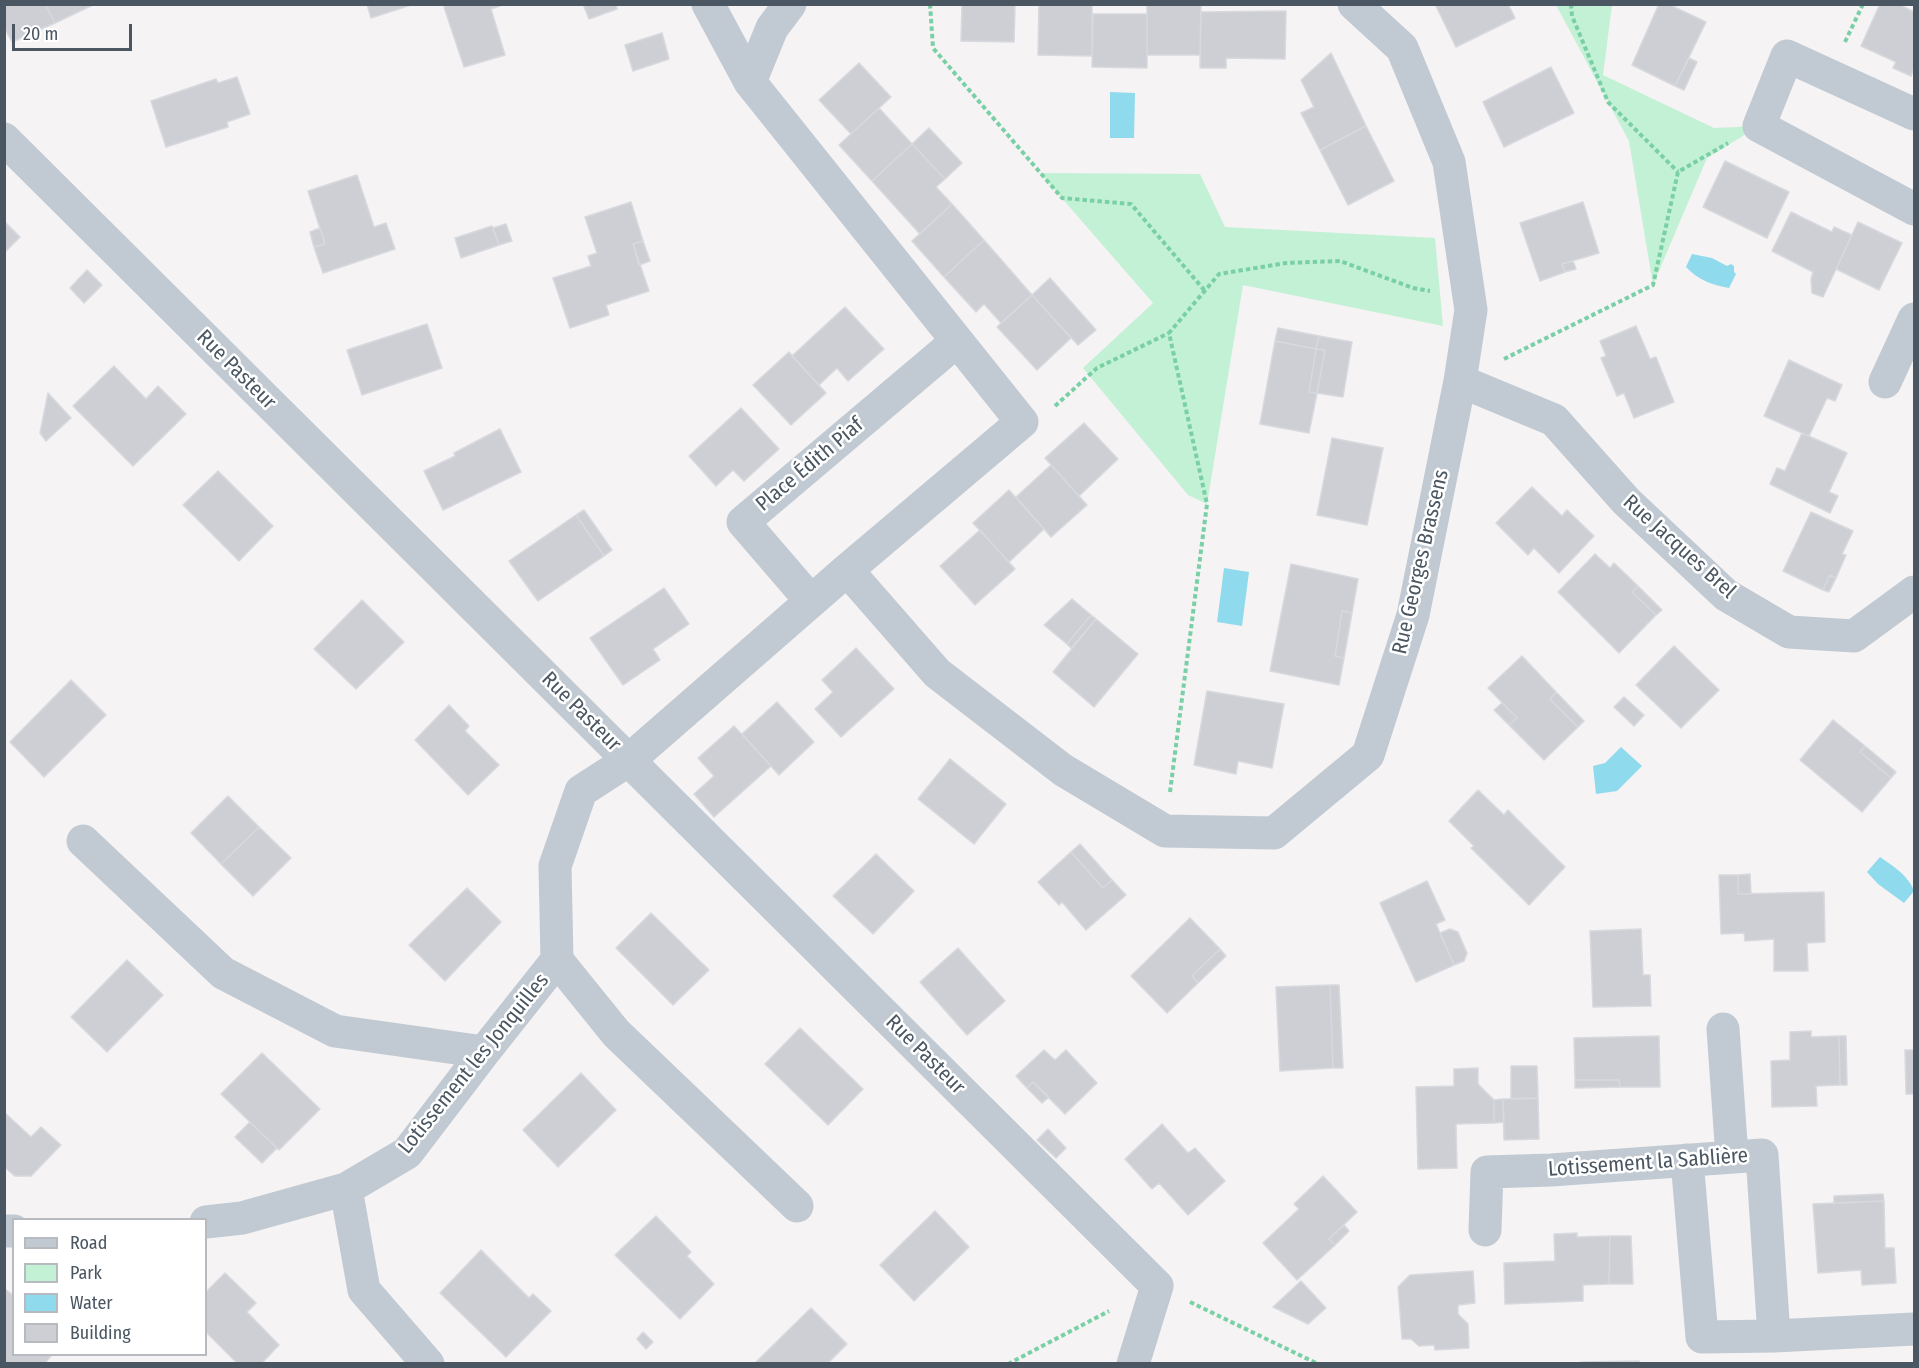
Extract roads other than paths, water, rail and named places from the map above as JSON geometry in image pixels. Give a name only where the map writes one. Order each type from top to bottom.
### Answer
[{"type":"street","points":[[629,760],[847,570],[1022,422],[750,82],[708,4]]},
{"type":"street","points":[[750,82],[772,28],[790,4]]},
{"type":"street","name":"Rue Georges Brassens","points":[[847,570],[937,673],[1062,770],[1165,831],[1274,833],[1368,755],[1413,615],[1460,381],[1471,310],[1449,162],[1402,48],[1354,4]]},
{"type":"street","points":[[1914,114],[1787,56],[1759,126],[1914,209]]},
{"type":"street","name":"Rue Pasteur","points":[[4,139],[1157,1286],[1133,1364]]},
{"type":"street","points":[[1885,382],[1912,330]]},
{"type":"street","name":"Place Édith Piaf","points":[[811,602],[743,522],[957,341]]},
{"type":"street","name":"Rue Jacques Brel","points":[[1460,381],[1554,420],[1626,501],[1726,595],[1789,632],[1854,636],[1914,592]]},
{"type":"street","name":"Lotissement les Jonquilles","points":[[207,1222],[242,1218],[346,1189],[407,1153],[557,960],[555,866],[581,791],[629,760]]},
{"type":"street","points":[[83,841],[223,973],[335,1032],[484,1052]]},
{"type":"street","points":[[557,960],[616,1033],[797,1206]]},
{"type":"street","points":[[1723,1029],[1732,1157]]},
{"type":"street","name":"Lotissement la Sablière","points":[[1485,1230],[1487,1172],[1551,1170],[1762,1155],[1774,1336]]},
{"type":"street","points":[[1687,1160],[1702,1337],[1914,1329]]},
{"type":"street","points":[[346,1189],[364,1290],[428,1364]]},
{"type":"water","points":[[1110,92],[1135,93],[1134,138],[1110,138]]},
{"type":"water","points":[[1692,254],[1712,258],[1727,266],[1731,264],[1734,266],[1736,274],[1729,288],[1706,281],[1691,272],[1686,267]]},
{"type":"water","points":[[1224,568],[1249,572],[1242,626],[1217,622]]},
{"type":"water","points":[[1621,747],[1642,766],[1617,791],[1596,794],[1593,766],[1605,763]]},
{"type":"water","points":[[1880,857],[1900,872],[1912,886],[1914,891],[1904,903],[1878,884],[1867,872]]}]
